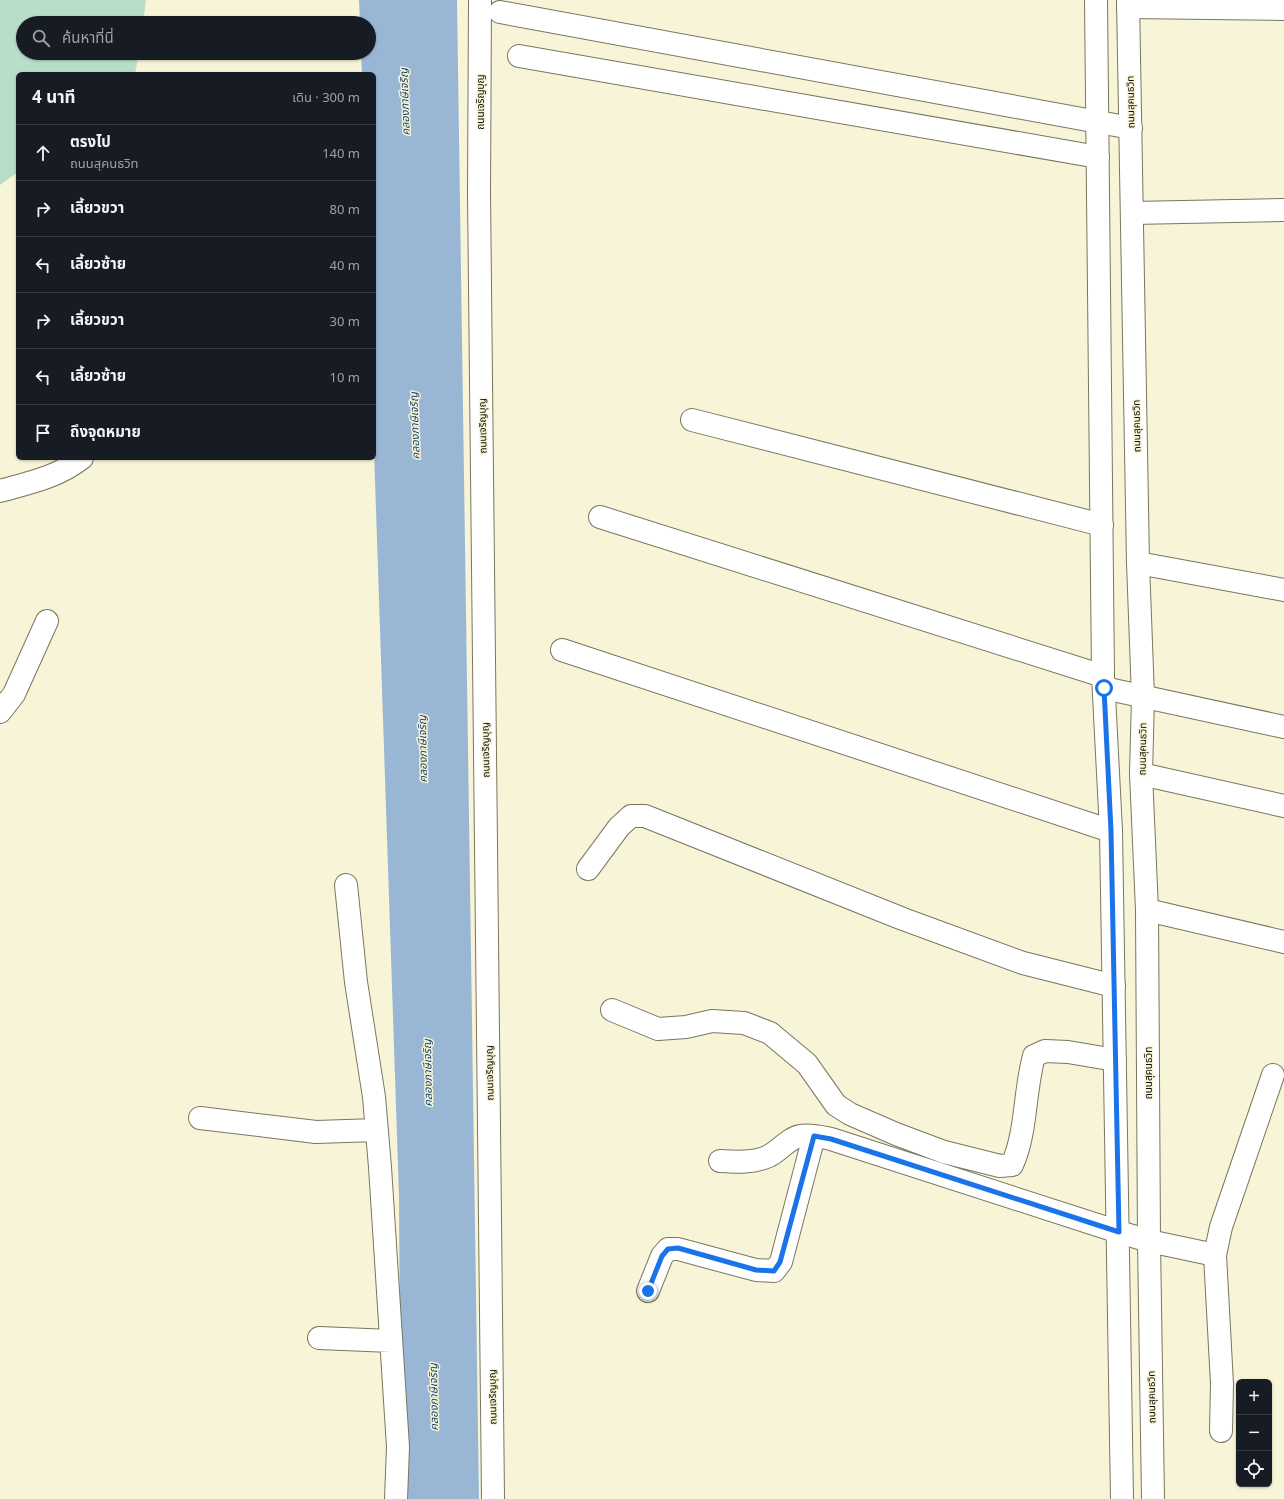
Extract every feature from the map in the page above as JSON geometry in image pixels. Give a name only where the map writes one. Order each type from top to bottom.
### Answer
[{"type":"street","name":"ถนนเจริญบุญ","points":[[480,0],[479,193],[493,1499]]},
{"type":"street","points":[[1096,0],[1103,682],[1111,831],[1119,1232],[1122,1499]]},
{"type":"street","points":[[1128,4],[1284,10]]},
{"type":"street","name":"ถนนสุคนธวิท","points":[[1128,4],[1138,563],[1143,696],[1141,774],[1147,910],[1149,1241],[1153,1499]]},
{"type":"street","points":[[500,12],[1131,128]]},
{"type":"street","points":[[519,56],[1098,157]]},
{"type":"street","points":[[1132,213],[1284,210]]},
{"type":"street","points":[[692,420],[1102,525]]},
{"type":"street","points":[[0,491],[54,475],[72,466],[80,460]]},
{"type":"street","points":[[600,517],[1143,696],[1284,727]]},
{"type":"street","points":[[1138,563],[1284,590]]},
{"type":"street","points":[[0,712],[14,694],[47,621]]},
{"type":"street","points":[[562,650],[1111,831]]},
{"type":"street","points":[[1141,774],[1284,806]]},
{"type":"street","points":[[588,869],[618,827],[631,816],[645,816],[903,919],[1023,963],[1114,986]]},
{"type":"street","points":[[346,885],[356,982],[374,1097],[377,1130],[398,1447],[396,1499]]},
{"type":"street","points":[[1147,910],[1284,942]]},
{"type":"street","points":[[612,1010],[658,1029],[686,1027],[712,1021],[744,1023],[770,1033],[807,1064],[836,1105],[850,1114],[896,1134],[937,1149],[1000,1166],[1012,1165],[1018,1152],[1030,1071],[1034,1056],[1045,1051],[1068,1052],[1115,1060]]},
{"type":"street","points":[[1221,1430],[1222,1384],[1215,1254],[1220,1227],[1273,1075]]},
{"type":"street","points":[[200,1118],[316,1132],[377,1130]]},
{"type":"street","points":[[720,1161],[741,1162],[769,1156],[799,1136],[814,1136],[831,1139],[1149,1241],[1215,1254]]},
{"type":"street","points":[[648,1291],[662,1256],[668,1249],[678,1248],[756,1270],[774,1271],[780,1262],[814,1136]]},
{"type":"street","points":[[319,1338],[391,1341]]},
{"type":"green space","points":[[0,0],[146,0],[144,16],[16,16],[16,60],[138,60],[135,72],[16,72],[16,173],[0,185]]},
{"type":"water","name":"คลองภาษีเจริญ","points":[[359,0],[457,0],[479,1499],[401,1499],[399,1196],[374,460],[376,460],[376,72],[362,72],[361,60],[376,60],[376,16],[360,16]]},
{"type":"route","points":[[648,1291],[662,1256],[668,1249],[678,1248],[756,1270],[774,1271],[780,1262],[814,1136],[831,1139],[1119,1232],[1111,831],[1104,688]]}]
